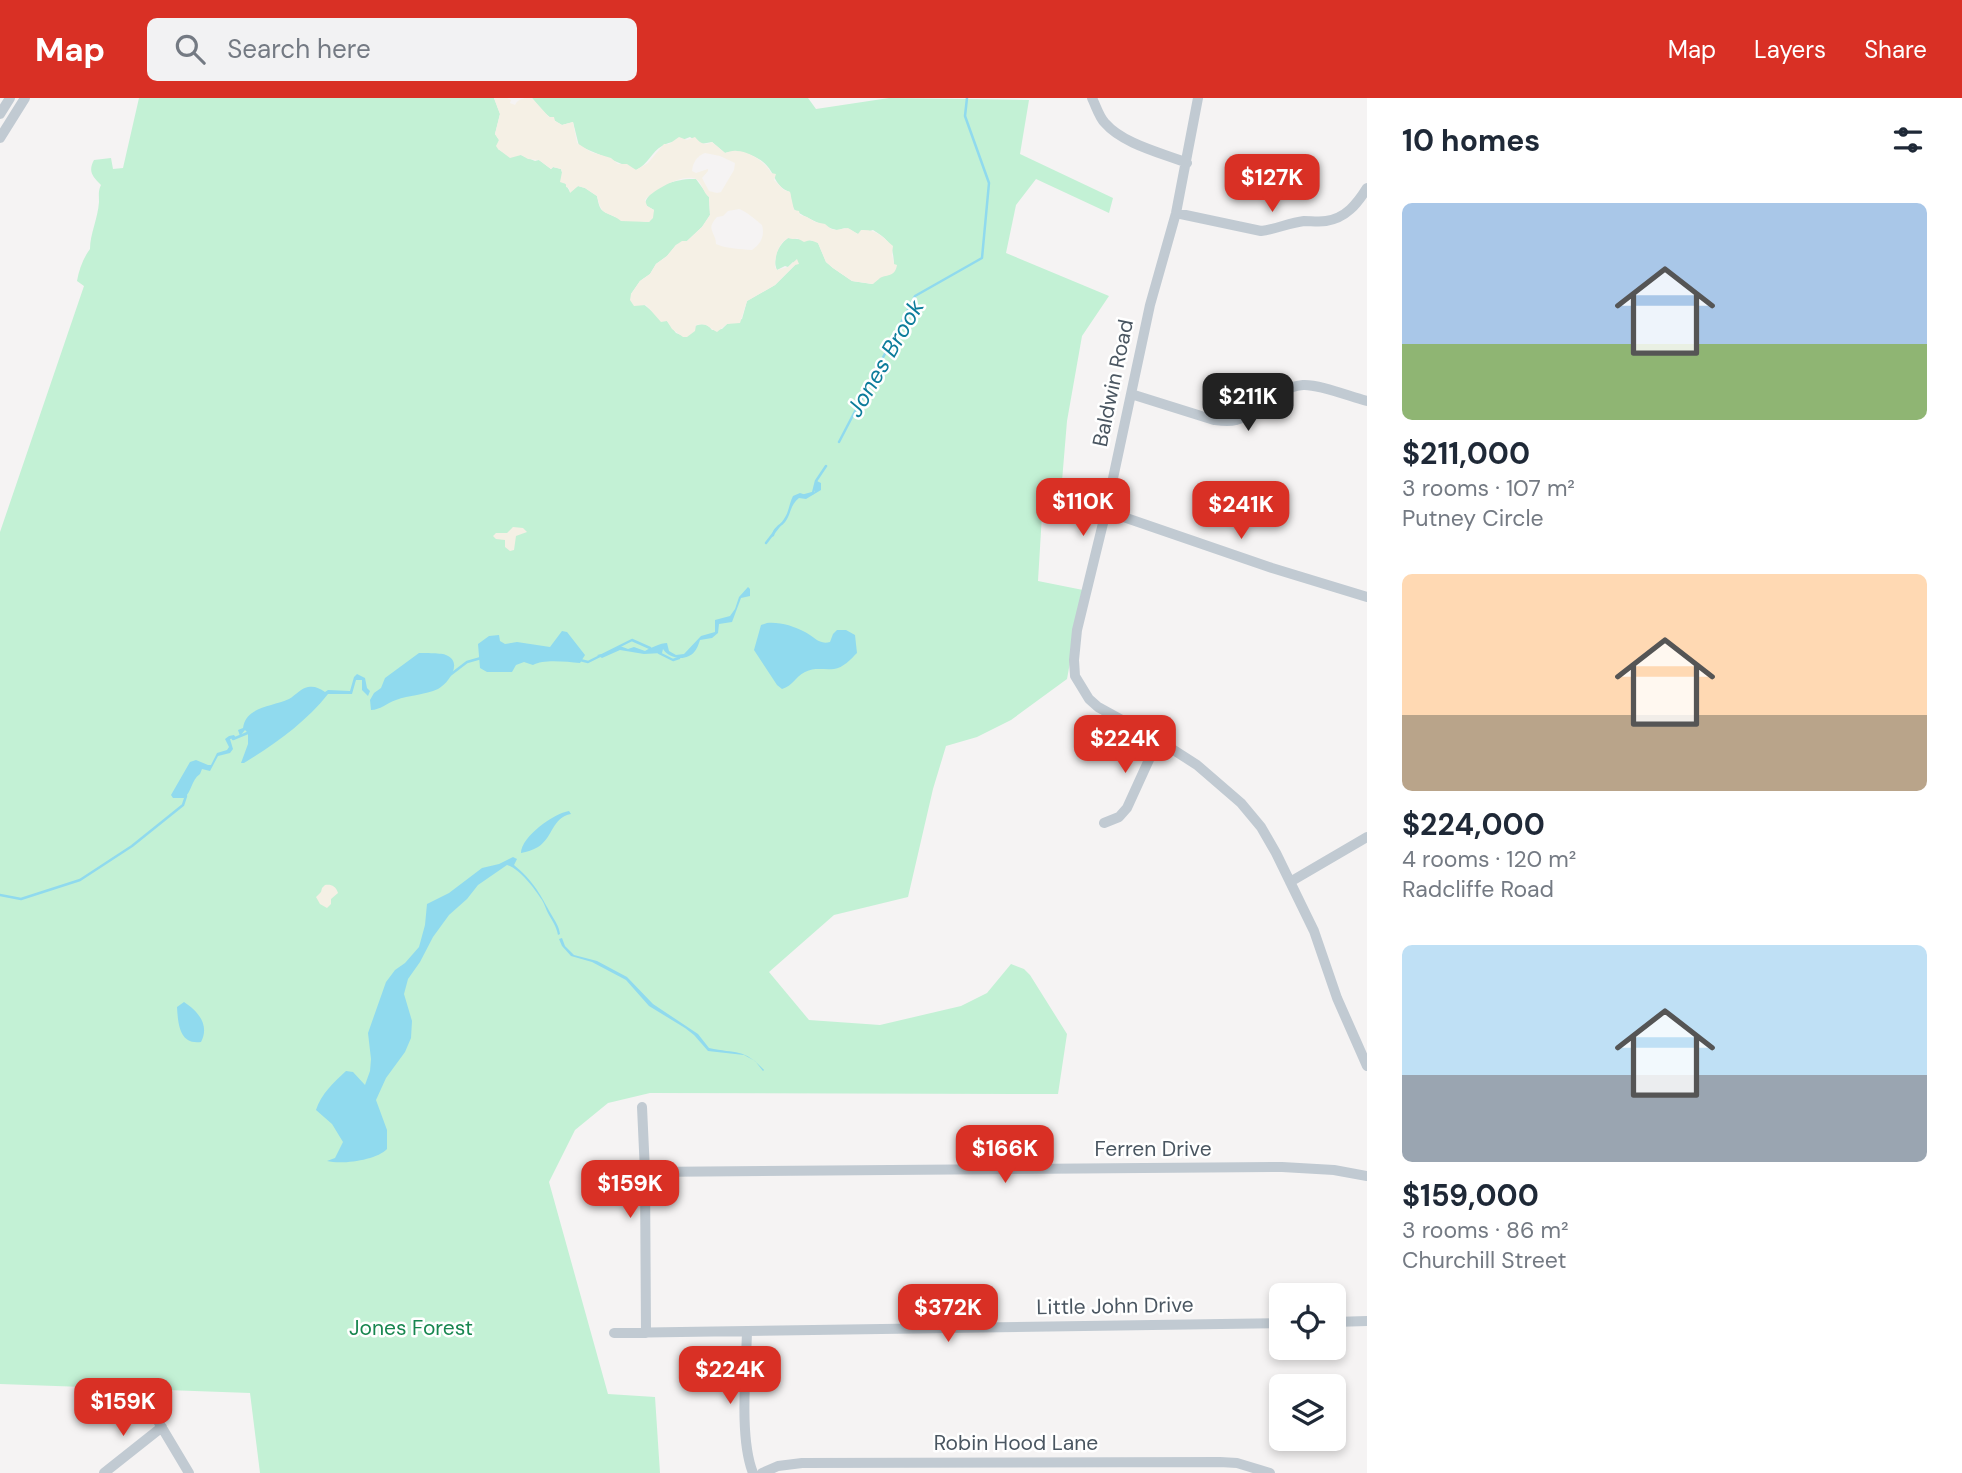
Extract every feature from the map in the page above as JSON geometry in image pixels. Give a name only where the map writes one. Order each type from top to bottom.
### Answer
[{"type":"street","points":[[0,114],[10,98]]},
{"type":"street","points":[[0,138],[25,98]]},
{"type":"street","points":[[1092,98],[1104,122],[1115,132],[1187,163]]},
{"type":"street","name":"Baldwin Road","points":[[1198,98],[1176,213],[1150,305],[1106,512],[1077,630],[1075,676],[1089,699],[1098,707],[1196,765],[1241,803],[1269,840],[1314,931],[1337,998],[1367,1066]]},
{"type":"street","points":[[1176,213],[1261,231],[1275,230],[1303,221],[1327,221],[1339,217],[1350,210],[1367,188]]},
{"type":"street","points":[[1131,394],[1226,422],[1246,417],[1282,391],[1303,385],[1367,401]]},
{"type":"street","points":[[1106,512],[1367,597]]},
{"type":"street","points":[[1104,823],[1119,817],[1127,808],[1157,740]]},
{"type":"street","points":[[1290,882],[1367,837]]},
{"type":"street","points":[[642,1107],[646,1333]]},
{"type":"street","name":"Ferren Drive","points":[[645,1172],[1282,1167],[1334,1170],[1367,1176]]},
{"type":"street","points":[[1346,1322],[1367,1321]]},
{"type":"street","name":"Little John Drive","points":[[614,1333],[1269,1323]]},
{"type":"street","points":[[747,1332],[746,1429],[747,1448],[754,1473]]},
{"type":"street","points":[[145,1395],[189,1473]]},
{"type":"street","points":[[104,1473],[162,1427]]},
{"type":"street","name":"Robin Hood Lane","points":[[762,1473],[778,1466],[802,1463],[1220,1462],[1270,1473]]},
{"type":"green space","name":"Jones Forest","points":[[139,98],[494,98],[500,114],[495,134],[499,140],[498,149],[508,155],[539,160],[551,169],[561,169],[570,192],[578,186],[585,188],[597,196],[602,210],[615,217],[649,222],[654,210],[645,203],[653,192],[674,181],[696,179],[709,197],[710,215],[687,241],[676,245],[656,264],[631,294],[681,335],[701,324],[712,330],[722,329],[727,324],[742,319],[747,301],[775,285],[795,265],[793,262],[788,267],[777,270],[777,252],[788,238],[815,241],[826,262],[833,268],[852,281],[872,284],[894,264],[893,252],[886,240],[873,230],[858,234],[846,228],[837,230],[796,211],[790,192],[779,185],[764,163],[754,157],[736,152],[725,153],[712,142],[701,144],[690,137],[662,146],[636,170],[579,146],[573,122],[562,125],[532,98],[808,98],[816,109],[889,98],[1029,100],[1020,154],[1113,198],[1109,213],[1036,179],[1016,205],[1006,253],[1109,296],[1082,336],[1067,421],[1062,481],[1043,498],[1038,581],[1083,590],[1067,679],[1011,720],[977,737],[946,746],[933,789],[908,897],[834,915],[769,972],[809,1020],[880,1025],[961,1006],[987,993],[1011,964],[1024,969],[1067,1034],[1058,1094],[650,1093],[608,1103],[575,1130],[549,1182],[608,1394],[655,1397],[660,1473],[260,1473],[250,1393],[0,1384],[0,532],[84,286],[77,281],[90,249],[101,185],[95,179],[91,167],[94,160],[111,158],[113,169],[123,168]]},
{"type":"sand","points":[[494,98],[507,98],[515,105],[524,98],[532,98],[549,117],[554,117],[555,121],[562,125],[573,122],[577,143],[591,152],[611,158],[618,164],[627,164],[636,170],[648,163],[664,144],[669,144],[679,137],[687,140],[695,137],[704,144],[712,142],[725,153],[747,153],[762,162],[771,173],[776,174],[774,180],[790,192],[794,210],[799,211],[800,215],[831,229],[848,228],[858,234],[861,230],[866,230],[882,237],[893,246],[896,269],[873,284],[852,281],[826,262],[818,243],[788,238],[778,251],[775,267],[777,270],[788,267],[797,259],[799,264],[775,285],[747,301],[740,323],[727,324],[717,332],[700,324],[696,325],[695,331],[683,337],[672,329],[667,321],[661,322],[646,305],[634,306],[630,300],[640,281],[650,274],[656,264],[676,245],[687,241],[710,215],[709,197],[700,183],[696,179],[684,178],[661,187],[645,200],[647,206],[654,210],[653,218],[649,222],[621,221],[604,211],[597,196],[585,188],[578,186],[570,193],[566,184],[560,182],[561,169],[551,169],[539,160],[521,155],[510,158],[498,149],[496,146],[499,140],[495,134],[500,114]],"holes":[[[705,153],[735,163],[734,170],[721,192],[709,191],[702,178],[708,169],[696,173],[692,171],[696,160]],[[739,209],[762,225],[762,239],[752,250],[716,244],[711,228],[714,221],[728,211]]]},
{"type":"sand","points":[[513,527],[523,528],[527,532],[516,536],[514,550],[510,551],[505,547],[505,540],[493,536],[496,533],[507,533]]},
{"type":"sand","points":[[325,885],[333,886],[338,893],[327,908],[320,904],[316,897]]},
{"type":"water","points":[[815,480],[821,483],[821,490],[806,499],[799,498],[788,518],[772,537],[774,529],[786,516],[793,496],[815,492]]},
{"type":"water","points":[[748,587],[750,596],[741,598],[732,622],[719,624],[718,633],[712,638],[700,640],[696,650],[687,657],[674,657],[663,649],[662,653],[644,654],[620,650],[602,658],[597,655],[620,646],[645,651],[667,643],[669,651],[676,655],[684,654],[701,636],[715,632],[715,620],[730,616],[739,597]]},
{"type":"water","points":[[767,623],[791,626],[823,642],[830,642],[837,630],[846,630],[855,635],[857,653],[841,667],[809,670],[782,689],[754,650],[761,625]]},
{"type":"water","points":[[562,631],[567,632],[585,655],[580,663],[549,661],[533,665],[524,662],[516,665],[512,672],[487,672],[480,668],[478,644],[489,636],[499,635],[500,641],[505,644],[517,642],[550,647]]},
{"type":"water","points":[[419,653],[441,654],[451,658],[454,663],[453,673],[446,683],[433,691],[401,698],[371,710],[370,700],[381,688],[385,678]]},
{"type":"water","points":[[357,674],[365,678],[370,691],[368,696],[362,690],[362,680],[356,680],[352,694],[328,694],[289,732],[241,763],[248,744],[248,733],[245,730],[240,736],[238,730],[243,728],[245,721],[254,711],[289,699],[308,687],[325,692],[350,691]]},
{"type":"water","points":[[234,735],[236,738],[230,739],[233,749],[230,753],[218,756],[210,771],[202,769],[184,798],[173,798],[171,795],[190,762],[196,760],[211,765],[217,753],[229,747],[225,739]]},
{"type":"water","points":[[569,811],[571,814],[556,823],[543,843],[521,853],[532,833],[555,816]]},
{"type":"water","points":[[513,857],[517,859],[514,865],[539,893],[560,934],[558,935],[539,895],[512,867],[507,865],[478,885],[449,915],[408,979],[404,994],[412,1021],[411,1038],[405,1052],[386,1078],[376,1100],[387,1130],[387,1149],[376,1156],[359,1161],[327,1161],[335,1158],[343,1142],[332,1124],[316,1110],[318,1104],[346,1071],[353,1072],[365,1085],[371,1059],[368,1033],[386,982],[419,947],[427,904],[449,893],[482,868]]},
{"type":"water","points":[[562,938],[565,946],[574,955],[597,961],[627,977],[653,1004],[698,1034],[709,1048],[739,1053],[745,1055],[753,1060],[744,1055],[708,1051],[685,1028],[649,1006],[626,980],[592,962],[571,956],[562,946],[559,939]]},
{"type":"water","points":[[184,1002],[201,1019],[204,1030],[201,1042],[188,1040],[181,1032],[177,1007]]},
{"type":"waterway","name":"Jones Brook","points":[[839,442],[915,296],[982,258],[989,183],[965,116],[967,98]]},
{"type":"waterway","name":"Jones Brook","points":[[802,496],[813,493],[816,481],[826,466]]},
{"type":"waterway","name":"Jones Brook","points":[[766,543],[779,526]]},
{"type":"waterway","name":"Jones Brook","points":[[580,660],[588,662],[632,640],[650,648]]},
{"type":"waterway","name":"Jones Brook","points":[[659,653],[673,660],[679,658]]},
{"type":"waterway","name":"Jones Brook","points":[[450,675],[467,662],[481,658]]},
{"type":"waterway","name":"Jones Brook","points":[[233,739],[250,732]]},
{"type":"waterway","name":"Jones Brook","points":[[0,895],[21,899],[80,880],[132,846],[183,805],[186,796]]}]
